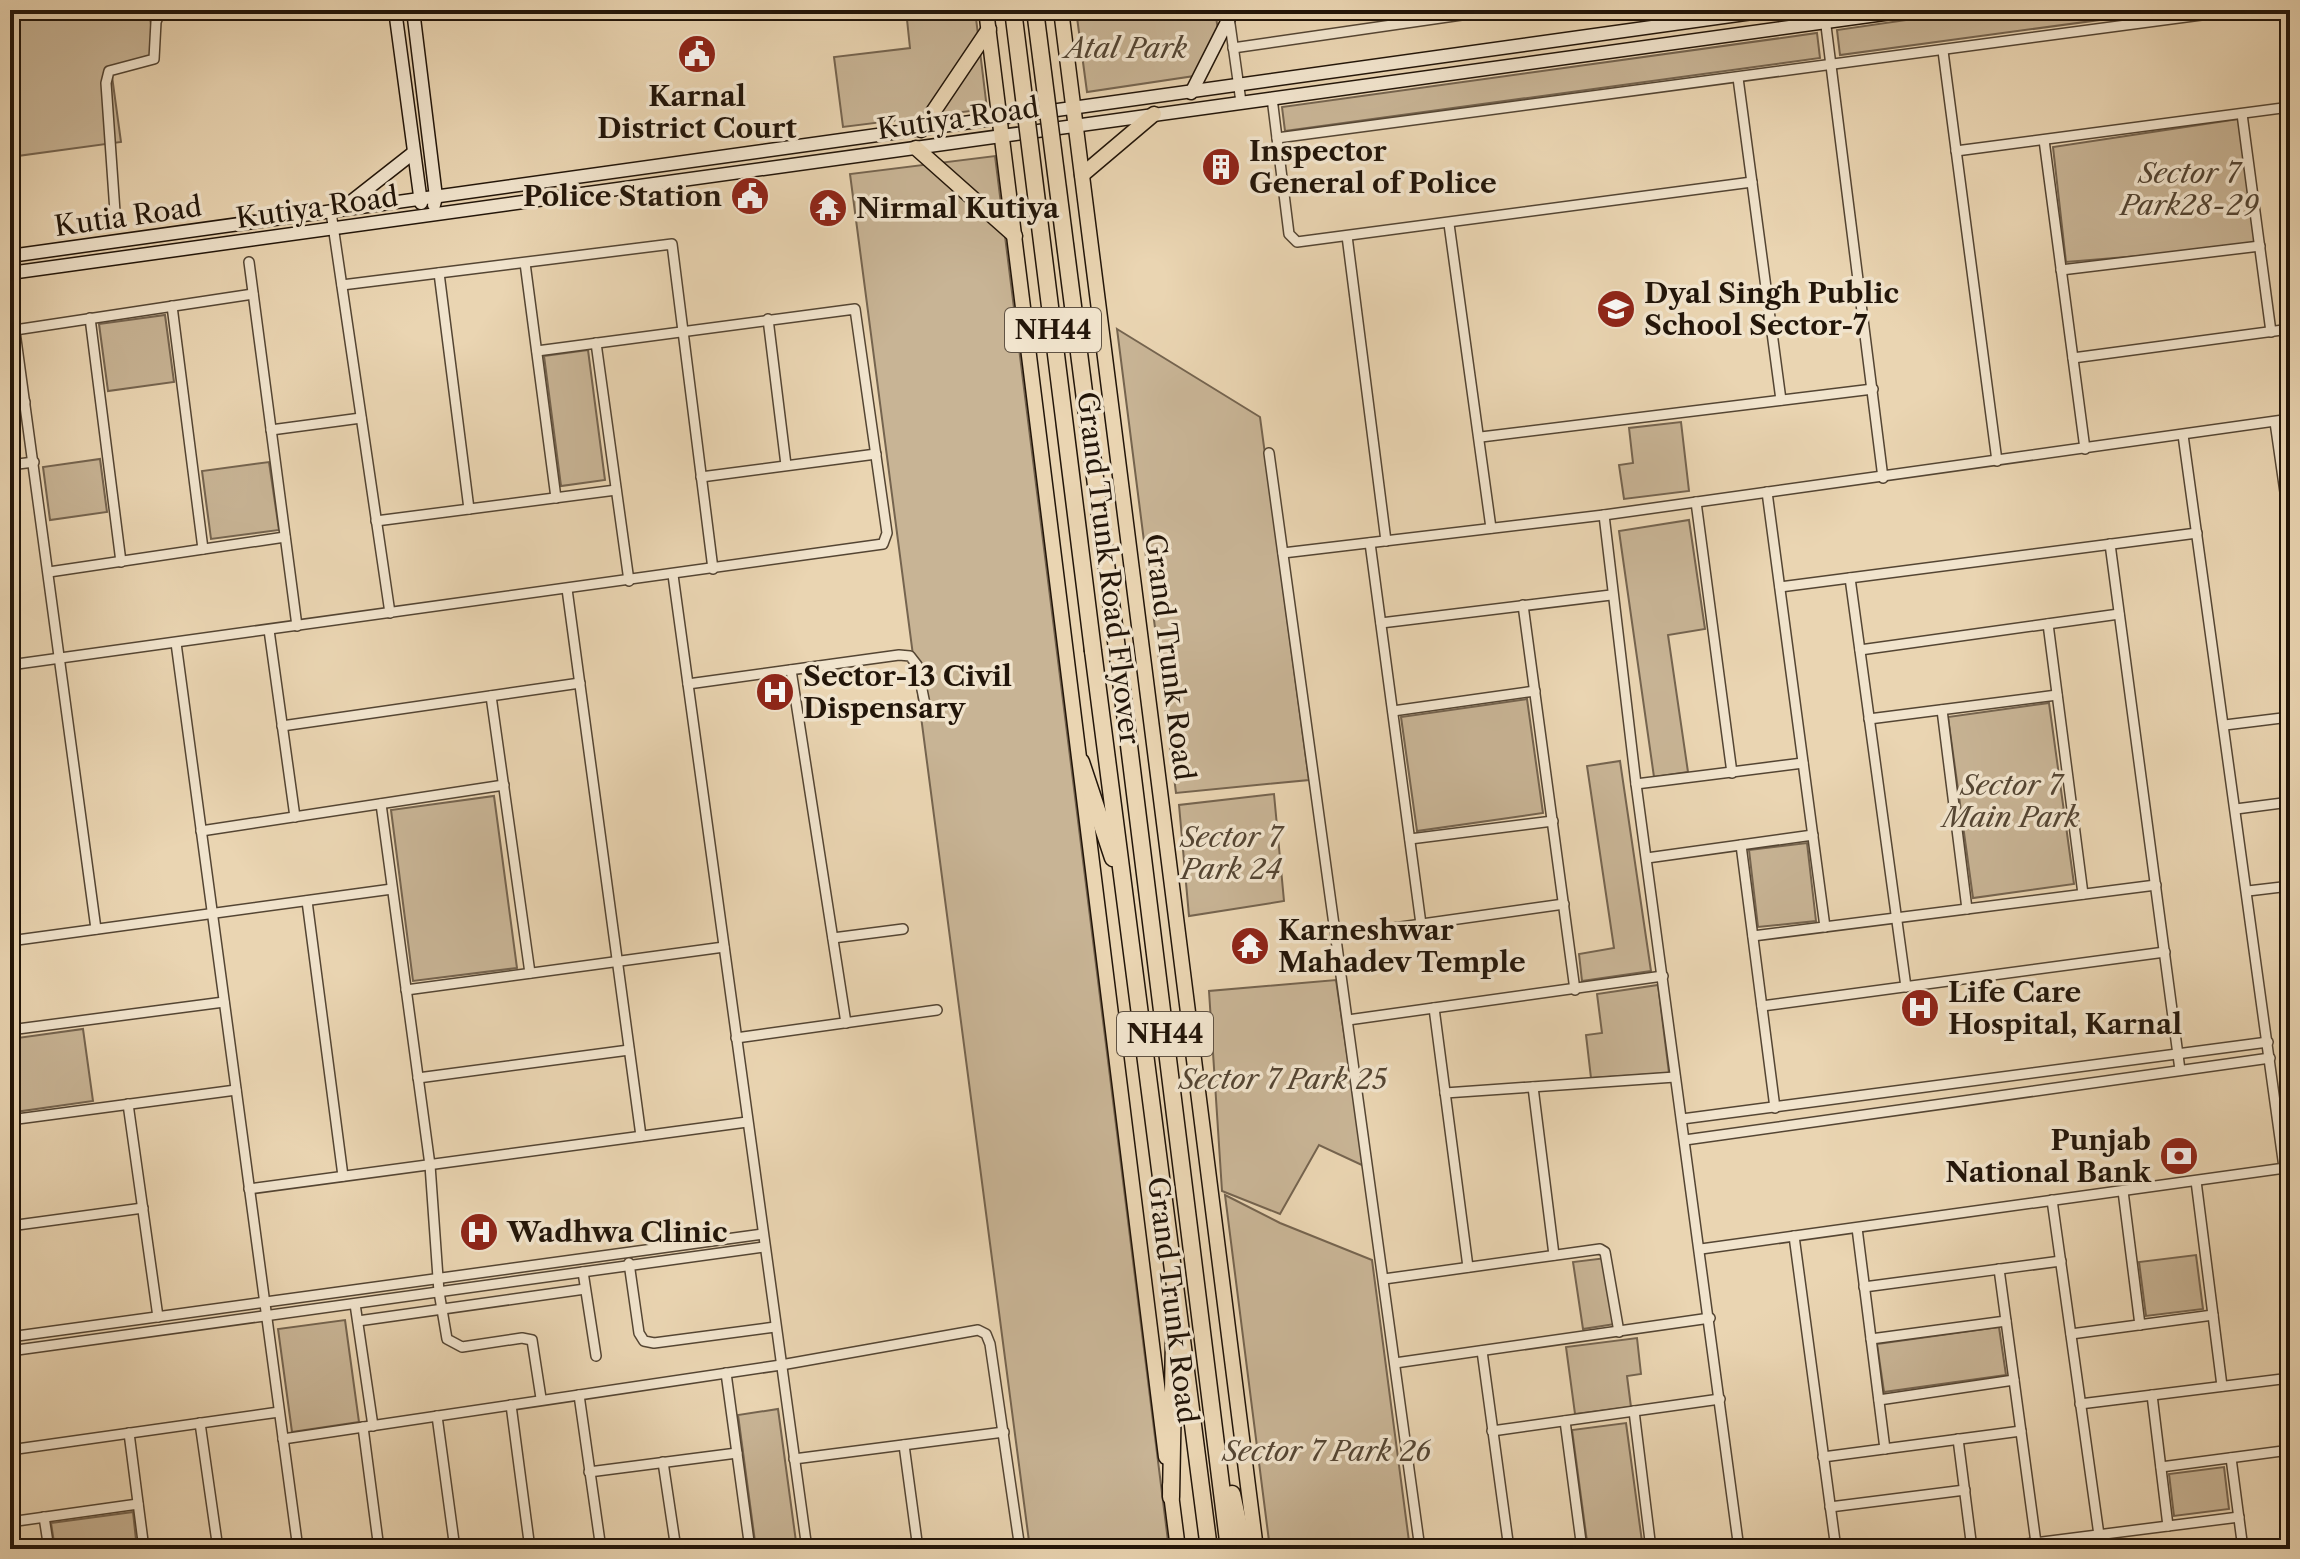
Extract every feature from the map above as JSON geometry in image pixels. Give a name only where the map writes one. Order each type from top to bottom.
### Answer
[{"type":"highway","name":"Grand Trunk Road Flyover","points":[[1013,10],[1125,893]]},
{"type":"highway","name":"Grand Trunk Road Flyover","points":[[1035,10],[1229,1549]]},
{"type":"highway","points":[[1081,762],[1125,893]]},
{"type":"highway","name":"Grand Trunk Road","points":[[1125,893],[1179,1313]]},
{"type":"highway","points":[[1171,1497],[1174,1338],[1179,1313]]},
{"type":"highway","name":"NH44","points":[[1179,1313],[1209,1549]]},
{"type":"highway","points":[[1212,1419],[1244,1549]]},
{"type":"main road","name":"Grand Trunk Road","points":[[986,10],[1178,1549]]},
{"type":"main road","name":"Grand Trunk Road","points":[[1061,10],[1256,1549]]},
{"type":"main road","points":[[921,130],[989,29]]},
{"type":"main road","points":[[1082,175],[1147,115]]},
{"type":"main road","points":[[916,148],[1015,236]]},
{"type":"street","points":[[115,212],[106,83],[109,71],[154,59],[156,22],[161,10]]},
{"type":"street","points":[[395,10],[419,200],[430,215]]},
{"type":"street","points":[[413,10],[436,197],[430,215]]},
{"type":"street","points":[[1233,48],[1496,10]]},
{"type":"street","name":"Kutia Road","points":[[10,256],[1774,10]]},
{"type":"street","name":"Kutiya Road","points":[[10,273],[1272,98],[1825,16],[1913,10]]},
{"type":"street","points":[[1277,138],[2239,10]]},
{"type":"street","points":[[1228,14],[1241,102]]},
{"type":"street","points":[[1191,93],[1228,14]]},
{"type":"street","points":[[1825,16],[1883,478]]},
{"type":"street","points":[[1943,51],[1997,461]]},
{"type":"street","points":[[402,65],[419,63]]},
{"type":"street","points":[[1738,78],[1781,400]]},
{"type":"street","points":[[1272,98],[1292,240],[1449,224],[1752,182]]},
{"type":"street","points":[[1138,100],[1147,115]]},
{"type":"street","points":[[1956,151],[2290,107]]},
{"type":"street","points":[[2242,114],[2271,332]]},
{"type":"street","points":[[956,125],[958,142]]},
{"type":"street","points":[[2044,140],[2085,449]]},
{"type":"street","points":[[839,141],[841,158]]},
{"type":"street","points":[[390,613],[334,229],[336,211],[413,153]]},
{"type":"street","points":[[1449,224],[1481,437],[1491,528]]},
{"type":"street","points":[[1347,236],[1386,541]]},
{"type":"street","points":[[342,285],[672,244],[713,569]]},
{"type":"street","points":[[2061,270],[2260,246]]},
{"type":"street","points":[[249,262],[297,626]]},
{"type":"street","points":[[525,263],[556,498]]},
{"type":"street","points":[[439,273],[469,509]]},
{"type":"street","points":[[15,330],[253,294]]},
{"type":"street","points":[[10,295],[96,929]]},
{"type":"street","points":[[172,306],[203,549]]},
{"type":"street","points":[[10,665],[883,544],[887,533],[855,309],[537,351]]},
{"type":"street","points":[[90,318],[121,562]]},
{"type":"street","points":[[768,319],[786,465]]},
{"type":"street","points":[[2073,358],[2290,329]]},
{"type":"street","points":[[596,343],[629,581]]},
{"type":"street","points":[[1481,437],[1873,389]]},
{"type":"street","points":[[10,404],[25,402]]},
{"type":"street","points":[[271,430],[361,418]]},
{"type":"street","points":[[1283,553],[1883,478],[2290,419]]},
{"type":"street","points":[[2275,422],[2290,527]]},
{"type":"street","points":[[2183,435],[2290,1211]]},
{"type":"street","points":[[1269,453],[1420,1549]]},
{"type":"street","points":[[701,477],[876,454]]},
{"type":"street","points":[[10,465],[34,462]]},
{"type":"street","points":[[376,521],[616,490]]},
{"type":"street","points":[[1767,492],[1825,927]]},
{"type":"street","points":[[1696,502],[1732,773]]},
{"type":"street","points":[[1604,515],[1611,595],[1739,1549]]},
{"type":"street","points":[[1780,587],[2197,533]]},
{"type":"street","points":[[49,572],[285,537]]},
{"type":"street","points":[[1370,543],[1421,924]]},
{"type":"street","points":[[2110,544],[2180,1070]]},
{"type":"street","points":[[673,575],[807,1549]]},
{"type":"street","points":[[1850,578],[1906,987]]},
{"type":"street","points":[[567,589],[641,1136]]},
{"type":"street","points":[[1381,623],[1611,595]]},
{"type":"street","points":[[1523,605],[1575,990]]},
{"type":"street","points":[[1860,650],[2119,614]]},
{"type":"street","points":[[2048,624],[2083,894]]},
{"type":"street","points":[[269,630],[295,817]]},
{"type":"street","points":[[176,643],[298,1549]]},
{"type":"street","points":[[688,684],[910,656],[917,665],[927,714]]},
{"type":"street","points":[[791,670],[846,1023]]},
{"type":"street","points":[[282,726],[580,683]]},
{"type":"street","points":[[1393,711],[1535,691]]},
{"type":"street","points":[[1869,719],[2057,695]]},
{"type":"street","points":[[491,696],[530,973]]},
{"type":"street","points":[[1942,710],[1967,909]]},
{"type":"street","points":[[2225,725],[2290,717]]},
{"type":"street","points":[[1636,784],[1803,763]]},
{"type":"street","points":[[201,831],[504,785]]},
{"type":"street","points":[[2236,809],[2290,802]]},
{"type":"street","points":[[381,804],[430,1165],[441,1276],[439,1292],[447,1339],[462,1347],[522,1338],[532,1340],[541,1398]]},
{"type":"street","points":[[1410,839],[1553,821]]},
{"type":"street","points":[[1647,858],[1813,835]]},
{"type":"street","points":[[1741,845],[1775,1108]]},
{"type":"street","points":[[1753,936],[2156,885]]},
{"type":"street","points":[[2248,891],[2290,886]]},
{"type":"street","points":[[10,916],[12,941],[392,889]]},
{"type":"street","points":[[307,901],[343,1176]]},
{"type":"street","points":[[1337,936],[1564,904]]},
{"type":"street","points":[[833,938],[903,929]]},
{"type":"street","points":[[406,990],[724,947]]},
{"type":"street","points":[[1762,1006],[2165,952]]},
{"type":"street","points":[[1348,1020],[1663,976]]},
{"type":"street","points":[[10,1030],[224,1002]]},
{"type":"street","points":[[1434,1008],[1468,1267]]},
{"type":"street","points":[[736,1038],[937,1010]]},
{"type":"street","points":[[1682,1119],[2268,1042]]},
{"type":"street","points":[[418,1078],[629,1050]]},
{"type":"street","points":[[1685,1140],[2270,1058]]},
{"type":"street","points":[[2040,1072],[2041,1090]]},
{"type":"street","points":[[1445,1093],[1675,1077]]},
{"type":"street","points":[[1533,1087],[1554,1255]]},
{"type":"street","points":[[10,1120],[236,1090]]},
{"type":"street","points":[[1883,1093],[1885,1111]]},
{"type":"street","points":[[128,1104],[158,1317]]},
{"type":"street","points":[[249,1189],[747,1122]]},
{"type":"street","points":[[1701,1249],[2285,1168]]},
{"type":"street","points":[[2196,1181],[2222,1386]]},
{"type":"street","points":[[2123,1191],[2140,1325]]},
{"type":"street","points":[[2052,1200],[2099,1535]]},
{"type":"street","points":[[10,1226],[143,1208]]},
{"type":"street","points":[[1857,1228],[1885,1449]]},
{"type":"street","points":[[10,1337],[763,1234]]},
{"type":"street","points":[[1794,1236],[1836,1549]]},
{"type":"street","points":[[10,1351],[764,1247]]},
{"type":"street","points":[[1384,1279],[1603,1250],[1619,1332]]},
{"type":"street","points":[[628,1252],[639,1333],[644,1341],[654,1343],[775,1327]]},
{"type":"street","points":[[1864,1287],[2061,1261]]},
{"type":"street","points":[[1999,1269],[2036,1543]]},
{"type":"street","points":[[583,1272],[596,1356]]},
{"type":"street","points":[[358,1321],[585,1289]]},
{"type":"street","points":[[355,1304],[379,1549]]},
{"type":"street","points":[[2071,1334],[2213,1315]]},
{"type":"street","points":[[1395,1363],[1710,1318]]},
{"type":"street","points":[[1871,1339],[2006,1321]]},
{"type":"street","points":[[283,1439],[541,1398],[781,1365],[978,1330],[986,1334],[990,1344],[1020,1549]]},
{"type":"street","points":[[1482,1351],[1509,1549]]},
{"type":"street","points":[[726,1373],[750,1549]]},
{"type":"street","points":[[2080,1404],[2290,1378]]},
{"type":"street","points":[[1879,1400],[2014,1380]]},
{"type":"street","points":[[579,1395],[601,1549]]},
{"type":"street","points":[[2152,1395],[2168,1526]]},
{"type":"street","points":[[1492,1431],[1720,1399]]},
{"type":"street","points":[[511,1405],[530,1549]]},
{"type":"street","points":[[1634,1411],[1651,1549]]},
{"type":"street","points":[[10,1450],[279,1412]]},
{"type":"street","points":[[437,1416],[455,1549]]},
{"type":"street","points":[[1565,1421],[1582,1549]]},
{"type":"street","points":[[200,1423],[218,1549]]},
{"type":"street","points":[[1823,1457],[2021,1431]]},
{"type":"street","points":[[794,1459],[1004,1432]]},
{"type":"street","points":[[129,1433],[144,1549]]},
{"type":"street","points":[[1958,1439],[1972,1549]]},
{"type":"street","points":[[904,1445],[918,1549]]},
{"type":"street","points":[[2161,1467],[2290,1450]]},
{"type":"street","points":[[589,1472],[737,1453]]},
{"type":"street","points":[[2231,1458],[2243,1549]]},
{"type":"street","points":[[663,1462],[676,1549]]},
{"type":"street","points":[[1830,1507],[1965,1490]]},
{"type":"street","points":[[10,1522],[138,1504]]},
{"type":"street","points":[[44,1517],[49,1549]]},
{"type":"street","points":[[1987,1549],[2239,1517]]},
{"type":"green space","points":[[10,10],[149,10],[156,62],[111,69],[121,142],[10,157]]},
{"type":"green space","points":[[906,10],[975,10],[987,109],[843,127],[834,57],[910,48]]},
{"type":"green space","name":"Atal Park","points":[[1076,10],[1215,10],[1218,30],[1194,76],[1087,92]]},
{"type":"green space","points":[[1975,10],[2174,10],[1840,55],[1837,30]]},
{"type":"green space","points":[[1817,33],[1820,58],[1285,131],[1282,107]]},
{"type":"green space","name":"Sector 7 Park28-29","points":[[2245,118],[2260,246],[2066,262],[2053,147]]},
{"type":"green space","points":[[995,156],[1169,1549],[1030,1549],[850,174]]},
{"type":"green space","points":[[165,315],[174,382],[108,391],[99,324]]},
{"type":"green space","points":[[1117,329],[1260,417],[1309,780],[1176,793]]},
{"type":"green space","points":[[588,350],[605,480],[561,486],[544,356]]},
{"type":"green space","points":[[1681,422],[1689,491],[1624,499],[1619,465],[1633,463],[1629,428]]},
{"type":"green space","points":[[100,459],[107,512],[50,520],[43,467]]},
{"type":"green space","points":[[269,462],[279,530],[211,539],[202,471]]},
{"type":"green space","points":[[1689,520],[1705,629],[1668,635],[1688,772],[1654,777],[1619,531]]},
{"type":"green space","points":[[1527,699],[1543,813],[1417,831],[1401,717]]},
{"type":"green space","name":"Sector 7 Main Park","points":[[2049,703],[2074,884],[1973,898],[1948,717]]},
{"type":"green space","points":[[1620,761],[1651,971],[1582,981],[1579,954],[1614,948],[1587,766]]},
{"type":"green space","name":"Sector 7 Park 24","points":[[1274,794],[1284,901],[1189,916],[1179,805]]},
{"type":"green space","points":[[494,796],[517,968],[413,981],[391,810]]},
{"type":"green space","points":[[1807,843],[1816,921],[1758,927],[1749,850]]},
{"type":"green space","name":"Sector 7 Park 25","points":[[1336,980],[1364,1166],[1319,1145],[1280,1214],[1222,1191],[1209,991]]},
{"type":"green space","points":[[1658,985],[1669,1073],[1591,1078],[1586,1035],[1602,1033],[1597,994]]},
{"type":"green space","points":[[83,1029],[93,1101],[15,1112],[10,1039]]},
{"type":"green space","name":"Sector 7 Park 26","points":[[1225,1195],[1280,1223],[1372,1260],[1410,1549],[1270,1549]]},
{"type":"green space","points":[[2196,1255],[2203,1309],[2146,1316],[2139,1262]]},
{"type":"green space","points":[[1606,1258],[1615,1324],[1583,1329],[1573,1262]]},
{"type":"green space","points":[[345,1320],[359,1422],[292,1432],[278,1329]]},
{"type":"green space","points":[[1999,1327],[2006,1375],[1884,1392],[1877,1344]]},
{"type":"green space","points":[[1637,1338],[1641,1374],[1627,1376],[1631,1407],[1575,1414],[1566,1347]]},
{"type":"green space","points":[[778,1409],[797,1549],[756,1549],[738,1415]]},
{"type":"green space","points":[[1626,1423],[1643,1549],[1588,1549],[1572,1430]]},
{"type":"green space","points":[[2224,1467],[2229,1509],[2174,1516],[2169,1474]]},
{"type":"green space","points":[[133,1512],[137,1549],[55,1549],[51,1523]]},
{"type":"place","name":"Karnal District Court","points":[[697,54]]},
{"type":"place","name":"Inspector General of Police","points":[[1221,167]]},
{"type":"place","name":"Police Station","points":[[750,196]]},
{"type":"place","name":"Nirmal Kutiya","points":[[828,208]]},
{"type":"place","name":"Dyal Singh Public School Sector-7","points":[[1616,309]]},
{"type":"place","name":"Sector-13 Civil Dispensary","points":[[775,692]]},
{"type":"place","name":"Karneshwar Mahadev Temple","points":[[1250,946]]},
{"type":"place","name":"Life Care Hospital, Karnal","points":[[1920,1008]]},
{"type":"place","name":"Punjab National Bank","points":[[2179,1156]]},
{"type":"place","name":"Wadhwa Clinic","points":[[479,1232]]}]
